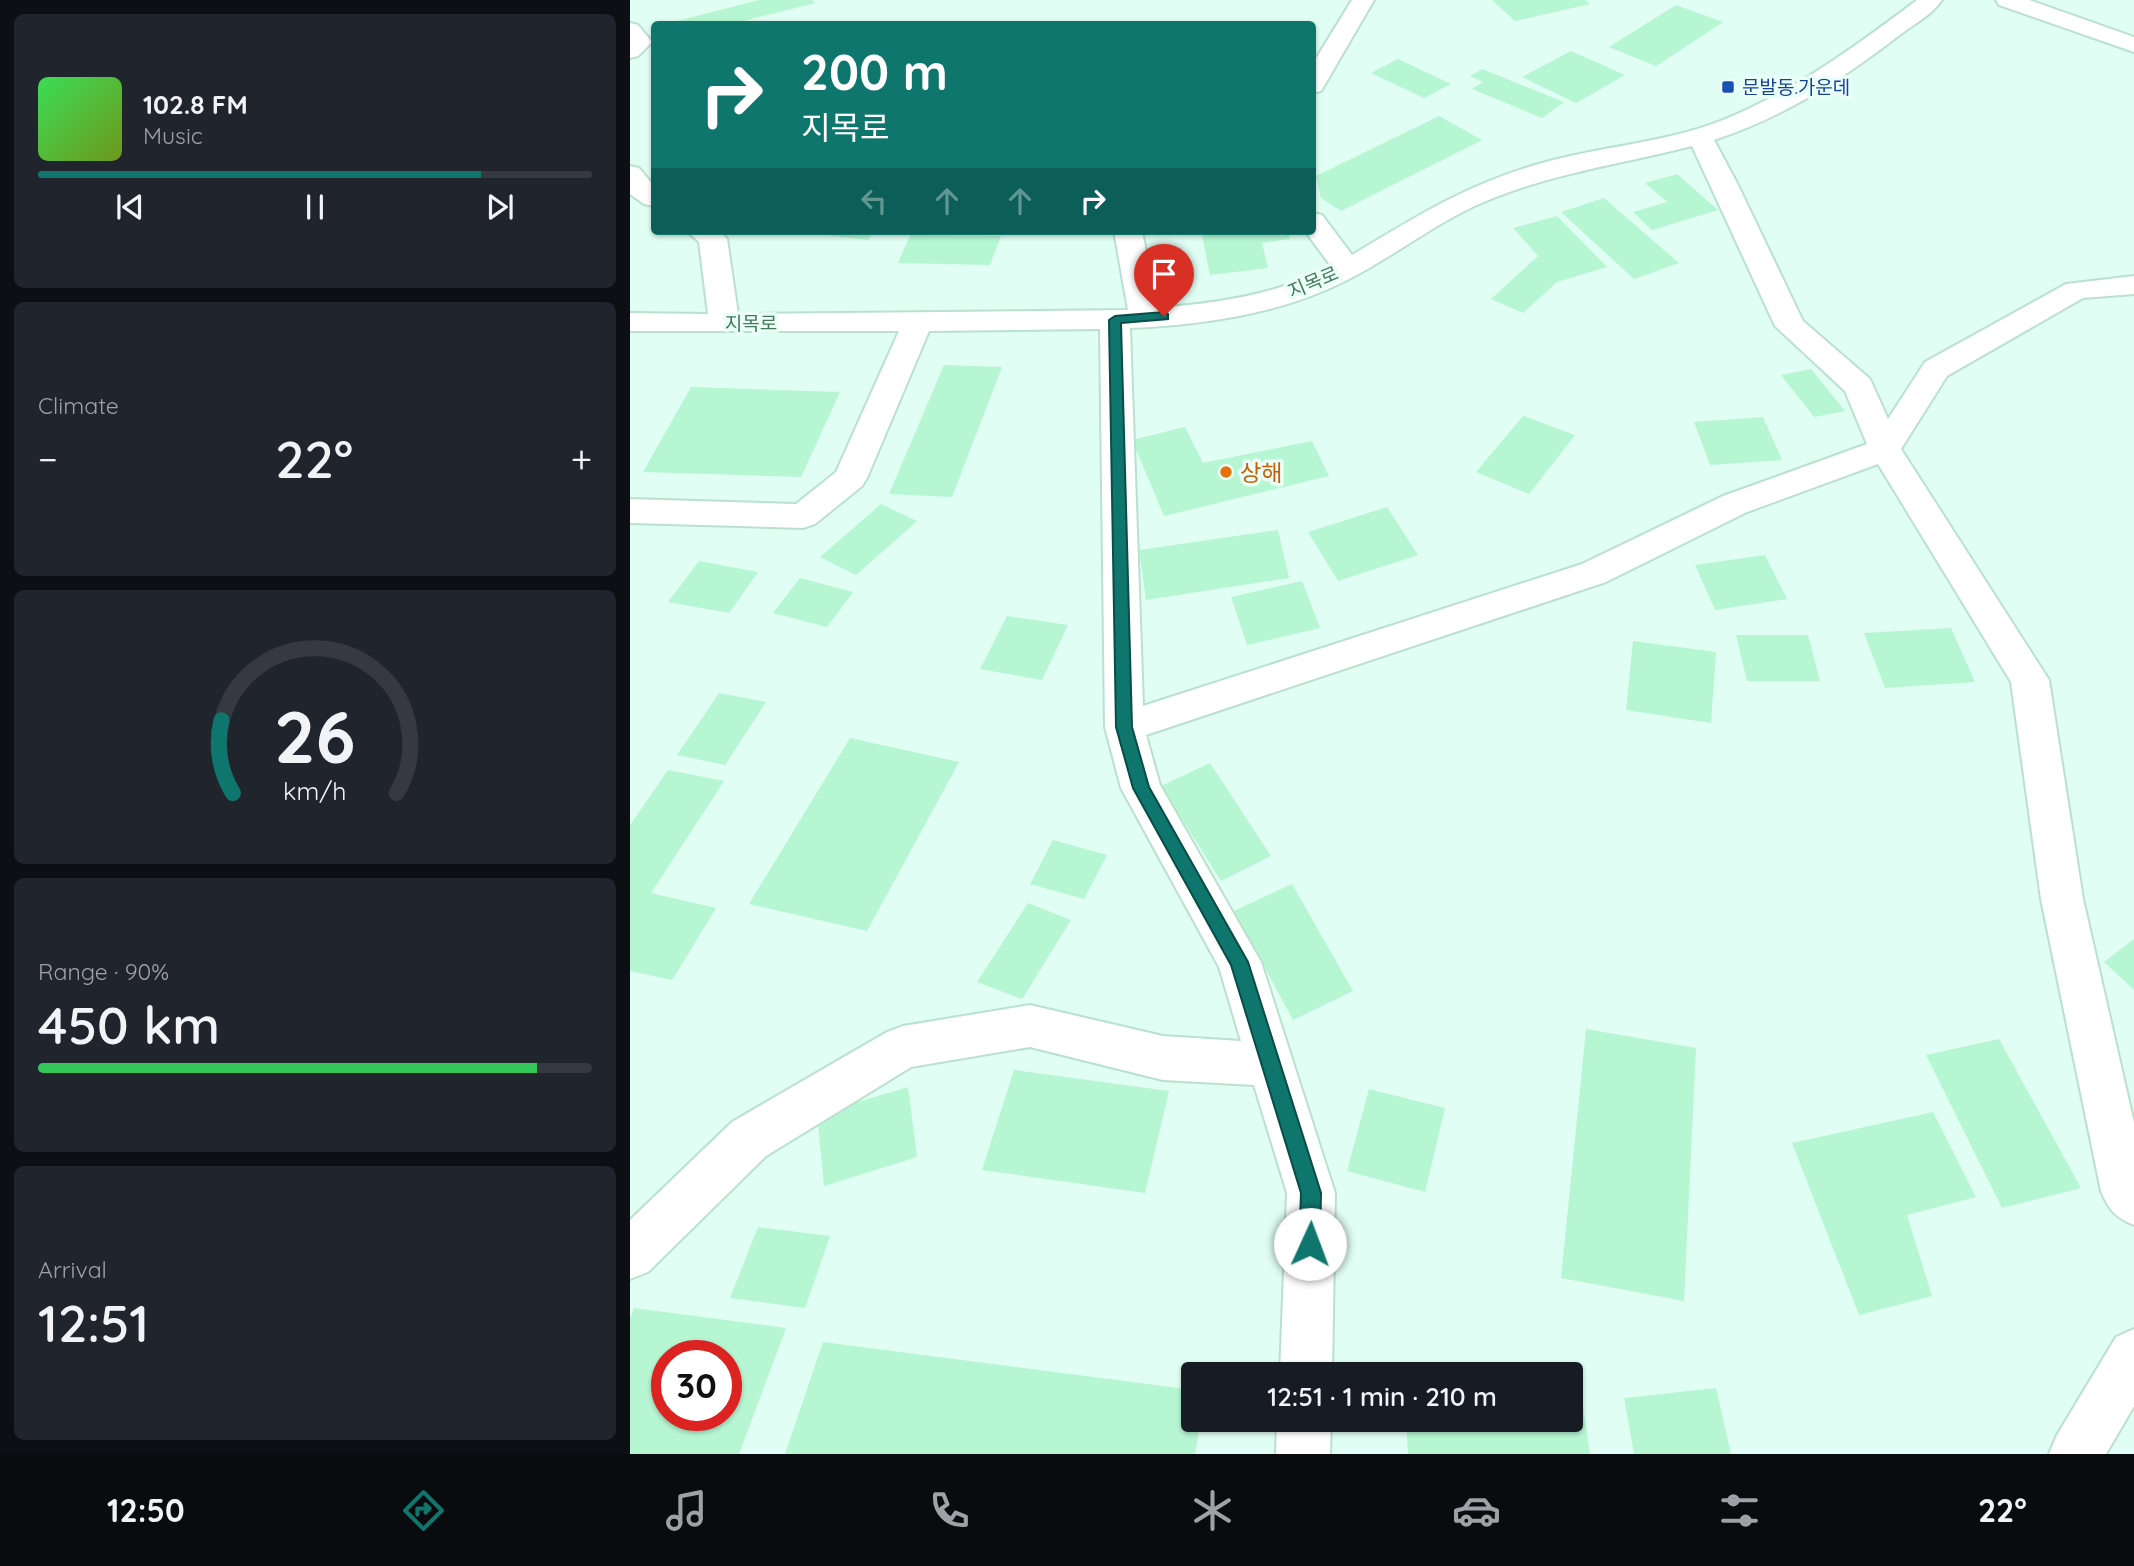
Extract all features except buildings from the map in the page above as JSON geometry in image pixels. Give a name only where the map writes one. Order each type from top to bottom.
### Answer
[{"type":"street","points":[[1316,79],[1363,0]]},
{"type":"street","name":"지목로","points":[[630,323],[1130,319],[1244,306],[1301,290],[1347,268],[1442,211],[1488,190],[1551,168],[1657,148],[1699,136],[1782,106],[1848,64],[1931,0]]},
{"type":"street","points":[[2007,0],[2134,45]]},
{"type":"street","points":[[630,30],[640,42],[630,51]]},
{"type":"street","points":[[1699,136],[1725,185],[1790,326],[1859,386],[1885,449],[2031,680],[2062,899],[2125,1191],[2134,1201]]},
{"type":"street","points":[[630,174],[639,188],[651,196]]},
{"type":"street","points":[[1316,226],[1347,268]]},
{"type":"street","points":[[707,235],[713,239],[724,323]]},
{"type":"street","points":[[1128,235],[1130,319],[1124,727],[1141,788],[1239,962],[1311,1193],[1306,1362]]},
{"type":"street","points":[[1124,727],[1594,573],[1735,504],[1885,449],[1936,369],[2076,290],[2134,285]]},
{"type":"street","points":[[630,511],[803,516],[849,478],[918,322]]},
{"type":"street","points":[[630,1254],[749,1139],[903,1047],[1030,1026],[1163,1058],[1270,1064]]},
{"type":"street","points":[[2076,1454],[2134,1354]]},
{"type":"street","points":[[1303,1454],[1304,1432]]},
{"type":"place","name":"문발동.가운데","points":[[1728,87]]},
{"type":"place","name":"상해","points":[[1226,472]]},
{"type":"route","points":[[1164,316],[1115,320],[1124,727],[1141,788],[1239,962],[1311,1193],[1310,1244]]}]
